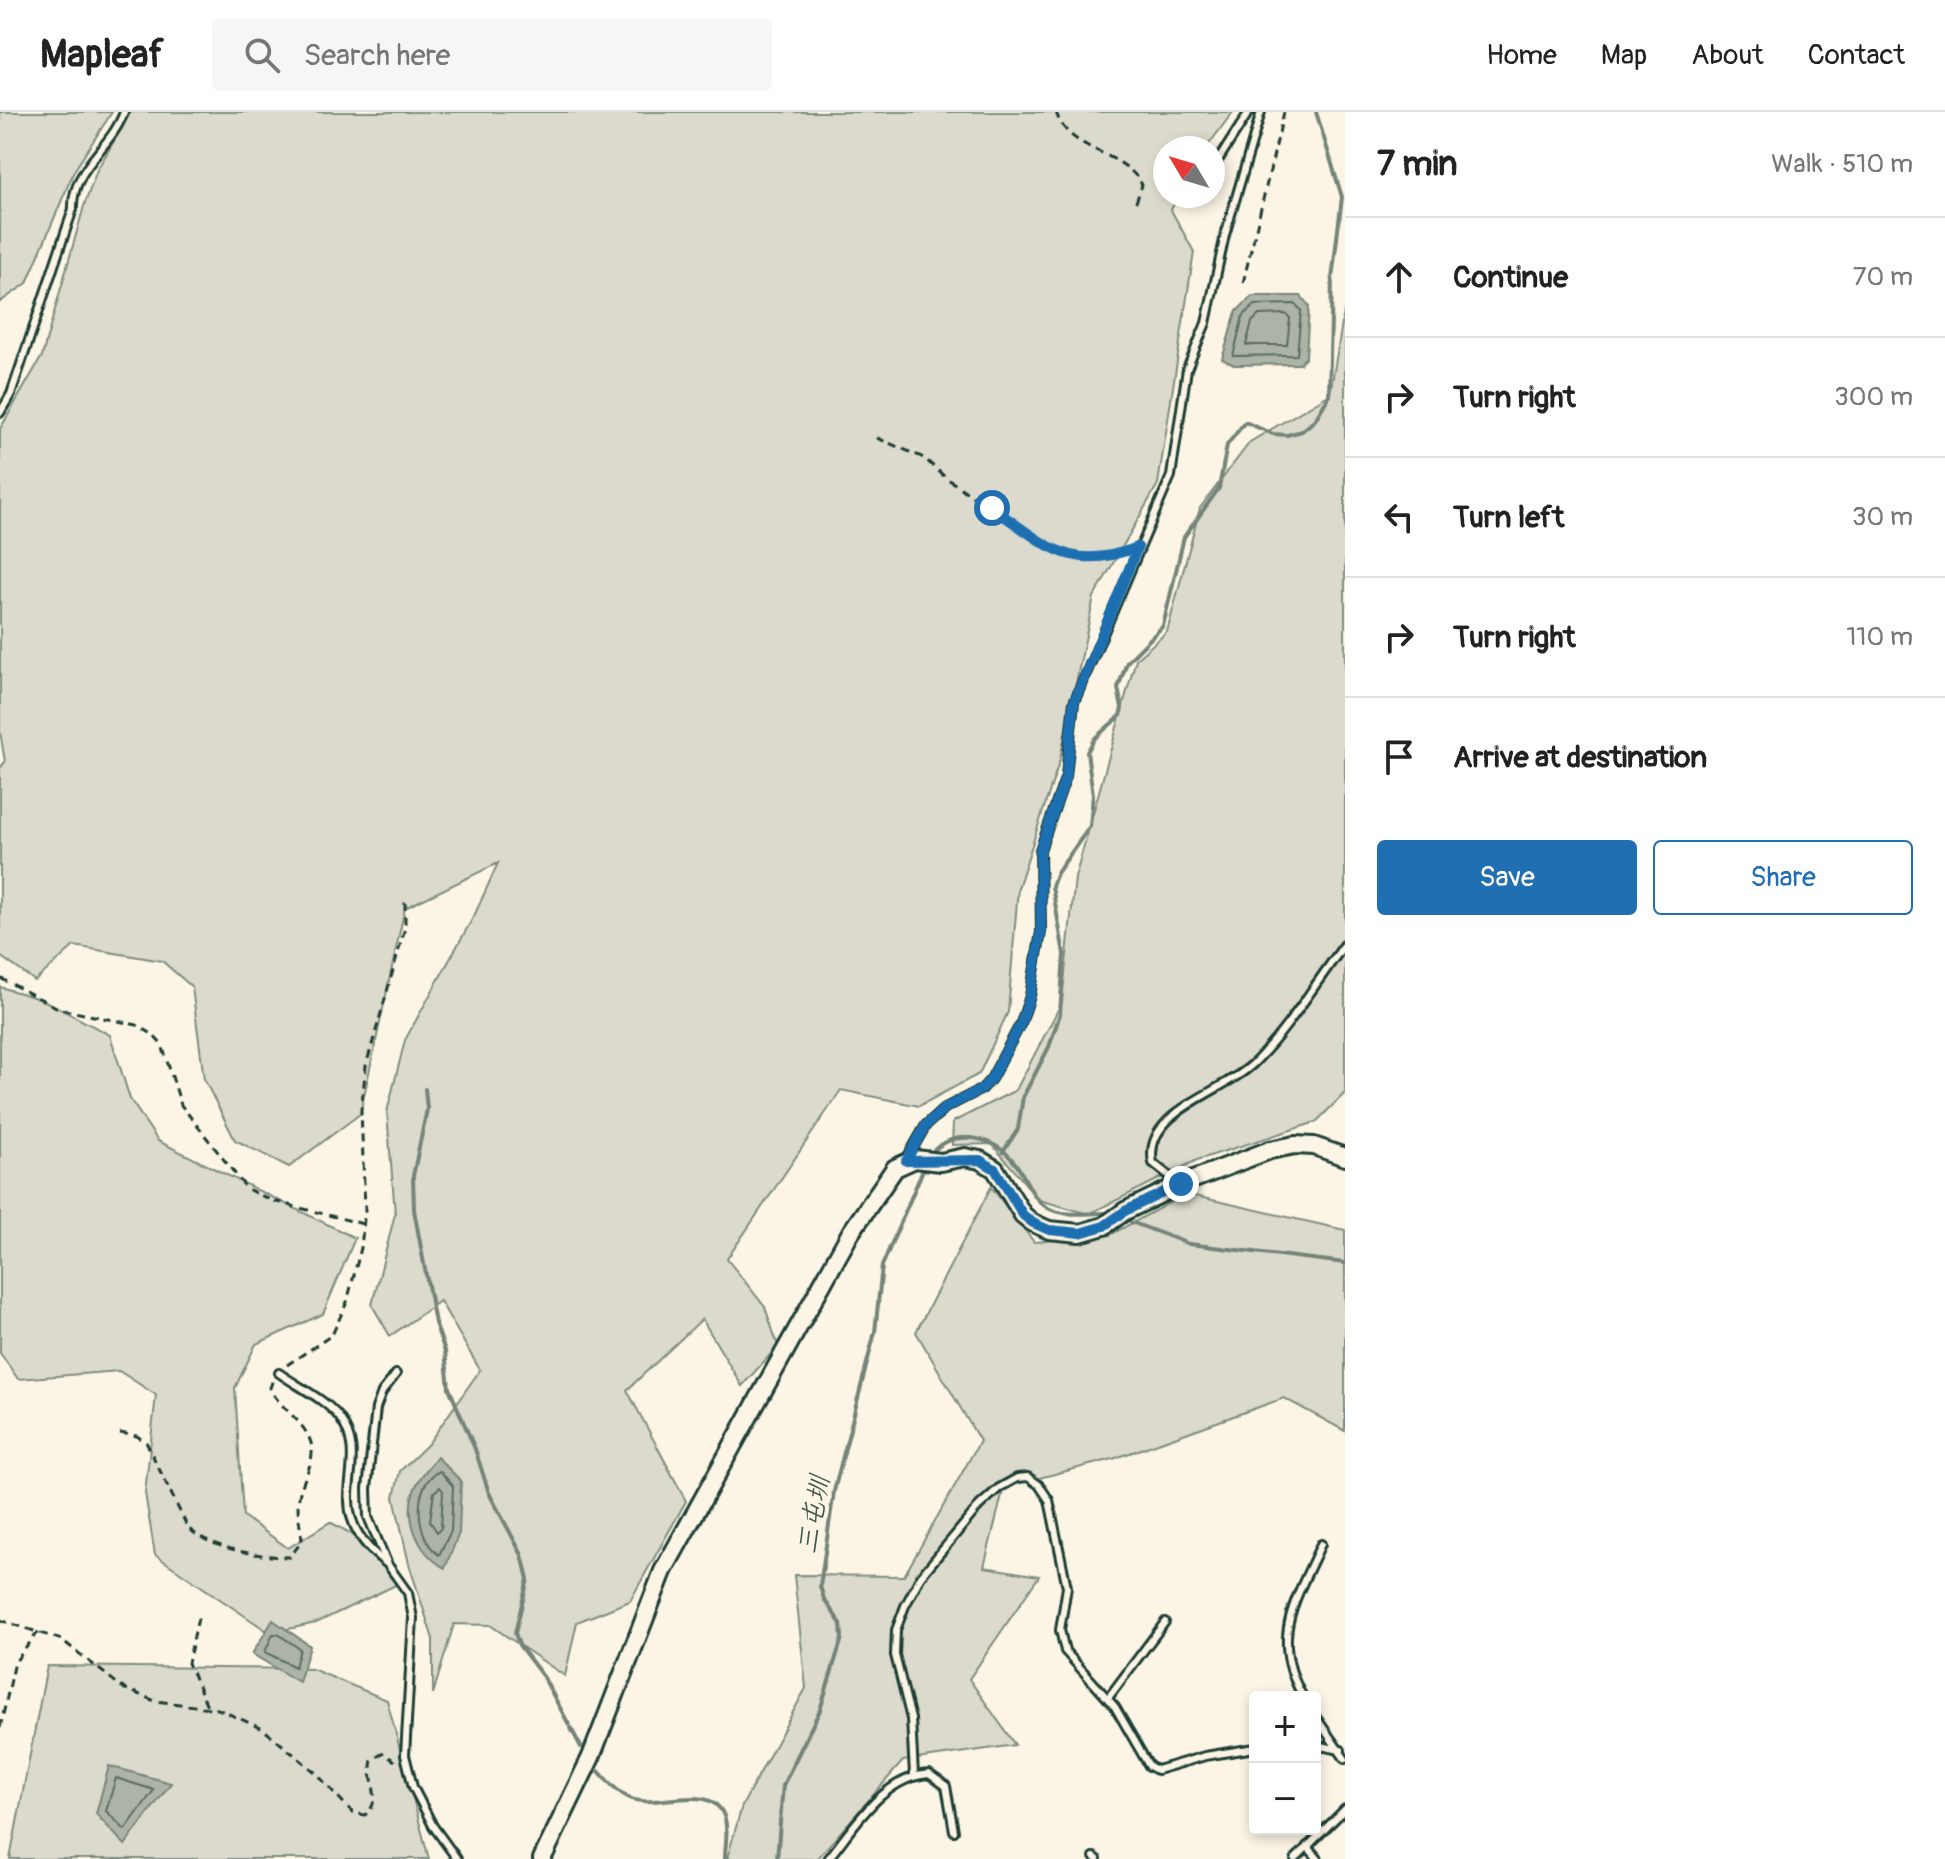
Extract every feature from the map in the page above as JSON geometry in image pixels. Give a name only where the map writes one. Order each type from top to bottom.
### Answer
[{"type":"street","points":[[542,1859],[591,1757],[663,1571],[878,1187],[906,1161],[980,1160],[995,1169],[1023,1215],[1033,1223],[1049,1230],[1080,1233],[1104,1226],[1125,1211],[1181,1184],[1270,1150],[1295,1145],[1314,1146],[1345,1157]]},
{"type":"lane","points":[[0,413],[11,394],[64,238],[73,209],[72,196],[84,170],[124,112]]},
{"type":"lane","points":[[1225,150],[1249,112]]},
{"type":"lane","points":[[906,1161],[926,1125],[945,1108],[982,1089],[991,1079],[1021,1023],[1030,996],[1041,932],[1040,850],[1066,776],[1074,702],[1171,476],[1187,369],[1206,323],[1225,235],[1261,112]]},
{"type":"lane","points":[[1181,1184],[1153,1163],[1150,1150],[1158,1131],[1181,1108],[1230,1082],[1258,1060],[1345,944]]},
{"type":"lane","points":[[279,1373],[338,1415],[344,1425],[351,1454],[347,1508],[357,1533],[372,1552],[388,1565]]},
{"type":"lane","points":[[396,1374],[382,1392],[376,1408],[367,1489],[368,1517],[388,1565],[408,1593],[413,1618],[405,1755],[413,1787],[433,1826],[457,1859]]},
{"type":"lane","points":[[914,1775],[911,1719],[895,1655],[896,1630],[921,1576],[955,1532],[999,1488],[1017,1478],[1028,1477],[1039,1485],[1049,1500],[1067,1587],[1060,1630],[1065,1651],[1108,1698],[1140,1755],[1157,1770],[1205,1756],[1249,1749]]},
{"type":"lane","points":[[1300,1691],[1289,1672],[1284,1638],[1321,1544]]},
{"type":"lane","points":[[1108,1698],[1165,1622]]},
{"type":"lane","points":[[1321,1724],[1345,1759]]},
{"type":"lane","points":[[1321,1746],[1341,1750]]},
{"type":"lane","points":[[828,1859],[884,1794],[914,1775],[929,1774],[946,1786],[954,1831]]},
{"type":"lane","points":[[1295,1859],[1345,1809]]},
{"type":"lane","points":[[1307,1846],[1318,1859]]},
{"type":"path","points":[[1056,112],[1059,124],[1076,140],[1134,171],[1142,185],[1135,205]]},
{"type":"path","points":[[1243,283],[1275,160],[1284,112]]},
{"type":"path","points":[[877,438],[924,458],[945,477],[1042,545],[1101,559],[1138,547]]},
{"type":"path","points":[[120,1433],[137,1436],[146,1442],[188,1528],[198,1537],[221,1545],[290,1557],[299,1549],[302,1541],[298,1507],[312,1453],[310,1441],[270,1388],[279,1373],[332,1335],[347,1302],[361,1248],[363,1224],[361,1110],[366,1066],[405,928],[405,899]]},
{"type":"path","points":[[0,978],[60,1009],[137,1025],[152,1034],[162,1045],[181,1105],[247,1189],[273,1201],[363,1224]]},
{"type":"path","points":[[198,1618],[188,1663],[208,1708]]},
{"type":"path","points":[[0,1620],[62,1640],[123,1688],[155,1701],[208,1708],[238,1716],[263,1729],[314,1771],[353,1813],[365,1815],[372,1809],[376,1792],[369,1774],[372,1760],[383,1753],[394,1759],[413,1787]]},
{"type":"path","points":[[0,1728],[15,1662],[39,1631]]},
{"type":"shaded area","points":[[0,112],[112,112],[74,171],[27,283],[0,302]]},
{"type":"shaded area","points":[[131,112],[1233,112],[1215,136],[1153,136],[1153,208],[1172,208],[1194,252],[1158,484],[1094,597],[1060,759],[1018,888],[1008,1012],[979,1074],[919,1106],[841,1090],[727,1259],[765,1307],[778,1346],[742,1386],[702,1319],[627,1390],[686,1501],[630,1601],[577,1622],[565,1676],[490,1625],[454,1624],[433,1694],[433,1639],[409,1564],[394,1497],[400,1471],[428,1444],[480,1370],[440,1301],[390,1336],[372,1305],[395,1214],[387,1112],[405,1040],[475,914],[498,863],[405,908],[360,1114],[289,1167],[235,1140],[204,1079],[192,987],[162,961],[74,946],[35,981],[0,956],[0,768],[5,762],[0,731],[0,429],[42,356],[97,170]]},
{"type":"shaded area","points":[[1345,306],[1345,1093],[1316,1122],[1197,1160],[1089,1214],[1039,1200],[992,1144],[952,1145],[953,1122],[1016,1090],[1062,1002],[1075,878],[1136,659],[1167,632],[1200,508],[1250,442],[1330,394]]},
{"type":"shaded area","points":[[0,987],[43,1000],[110,1035],[130,1099],[158,1141],[355,1238],[323,1314],[256,1344],[235,1388],[243,1516],[288,1548],[330,1522],[381,1550],[404,1581],[316,1623],[270,1633],[155,1555],[145,1493],[156,1395],[119,1371],[18,1379],[0,1353]]},
{"type":"shaded area","points":[[991,1187],[1034,1242],[1110,1235],[1186,1194],[1345,1230],[1345,1431],[1284,1398],[1113,1459],[1004,1487],[984,1567],[1039,1576],[969,1679],[1015,1745],[903,1761],[817,1859],[727,1859],[742,1806],[806,1688],[794,1575],[904,1576],[980,1441],[916,1332]]},
{"type":"shaded area","points":[[47,1666],[312,1669],[387,1700],[429,1859],[10,1859]]},
{"type":"water","points":[[1252,296],[1301,296],[1309,306],[1306,357],[1300,364],[1234,365],[1222,359],[1236,312]]},
{"type":"water","points":[[437,1457],[461,1481],[459,1533],[445,1568],[419,1542],[411,1518],[413,1494]]},
{"type":"water","points":[[273,1620],[310,1646],[299,1682],[252,1654]]},
{"type":"water","points":[[109,1766],[171,1783],[125,1845],[96,1814]]},
{"type":"waterway","points":[[1003,1152],[1018,1129],[1023,1097],[1049,1047],[1060,1014],[1064,954],[1052,886],[1057,873],[1090,826],[1093,795],[1087,752],[1095,738],[1120,716],[1122,708],[1118,688],[1127,662],[1163,626],[1184,537],[1219,488],[1227,445],[1245,422],[1273,434],[1287,435],[1302,431],[1315,420],[1329,396],[1332,279],[1342,197],[1316,112]]},
{"type":"waterway","points":[[425,1089],[427,1109],[413,1176],[414,1210],[435,1323],[445,1351],[449,1388],[475,1449],[489,1493],[522,1555],[528,1579],[515,1633],[519,1645],[544,1678],[581,1747]]},
{"type":"waterway","name":"三屯圳","points":[[933,1151],[943,1144],[964,1138],[987,1142],[1007,1154],[1033,1194],[1048,1208],[1068,1214],[1105,1213]]},
{"type":"waterway","name":"三屯圳","points":[[777,1859],[783,1785],[820,1710],[842,1638],[841,1624],[824,1599],[820,1586],[834,1491],[875,1332],[882,1266],[922,1172]]},
{"type":"waterway","name":"三屯圳","points":[[1131,1222],[1189,1244],[1345,1263]]},
{"type":"waterway","points":[[599,1771],[618,1791],[632,1799],[696,1798],[717,1806],[726,1826],[725,1859]]},
{"type":"route","points":[[992,508],[1042,545],[1088,559],[1119,555],[1138,547],[1074,702],[1066,776],[1040,850],[1038,902],[1041,932],[1030,996],[1021,1023],[991,1079],[982,1089],[945,1108],[926,1125],[912,1144],[906,1161],[941,1162],[965,1157],[980,1160],[995,1169],[1023,1215],[1033,1223],[1049,1230],[1080,1233],[1104,1226],[1125,1211],[1181,1184]]}]
